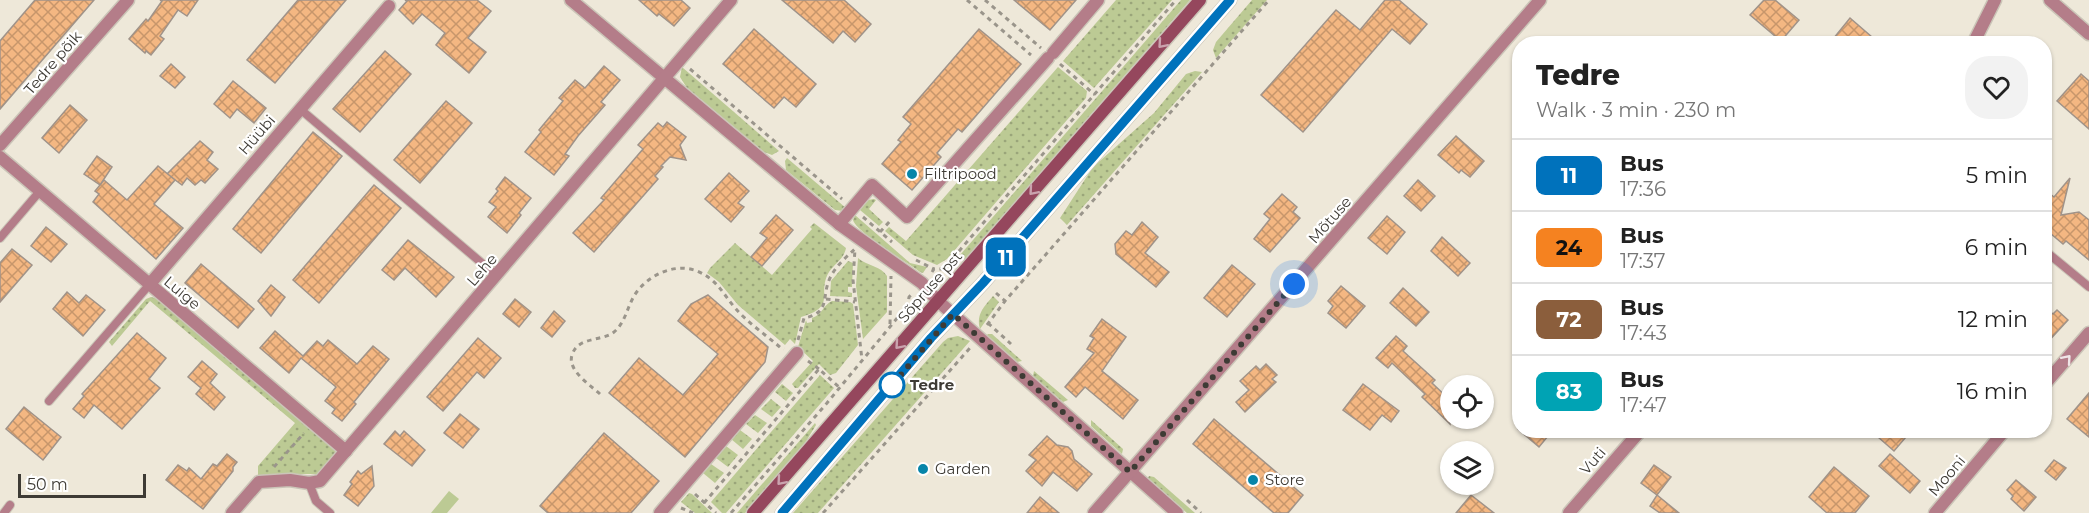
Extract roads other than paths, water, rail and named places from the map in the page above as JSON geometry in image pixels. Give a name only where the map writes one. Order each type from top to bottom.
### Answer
[{"type":"main road","name":"Sõpruse pst","points":[[753,513],[1200,0]]},
{"type":"main road","points":[[782,513],[953,314],[983,283],[1230,0]]},
{"type":"street","name":"Tedre põik","points":[[0,146],[128,0]]},
{"type":"street","points":[[571,0],[839,224],[922,283],[938,301],[1177,513]]},
{"type":"street","name":"Lehe","points":[[309,483],[320,481],[731,0]]},
{"type":"street","points":[[839,224],[872,185],[908,217],[1051,57],[1098,0]]},
{"type":"street","name":"Mõtuse","points":[[1094,513],[1540,0]]},
{"type":"street","points":[[1977,36],[1995,0]]},
{"type":"street","points":[[2050,0],[2089,34]]},
{"type":"street","name":"Hüübi","points":[[149,285],[389,6]]},
{"type":"street","name":"Luige","points":[[0,157],[346,451]]},
{"type":"street","points":[[2052,376],[2089,333]]},
{"type":"street","points":[[660,513],[796,352]]},
{"type":"street","name":"Vuti","points":[[1569,513],[1634,438]]},
{"type":"street","name":"Mooni","points":[[1935,513],[1998,438]]},
{"type":"street","points":[[232,513],[259,482],[290,480],[309,483]]},
{"type":"lane","points":[[300,109],[496,276]]},
{"type":"lane","points":[[0,238],[40,191]]},
{"type":"lane","points":[[2052,257],[2089,287]]},
{"type":"lane","points":[[49,400],[149,285]]},
{"type":"lane","points":[[309,483],[316,501],[330,513]]},
{"type":"lane","points":[[3,513],[10,505]]},
{"type":"place","name":"Filtripood","points":[[912,174]]},
{"type":"place","name":"Tedre","points":[[892,385]]},
{"type":"place","name":"Garden","points":[[923,469]]},
{"type":"place","name":"Store","points":[[1253,480]]}]
